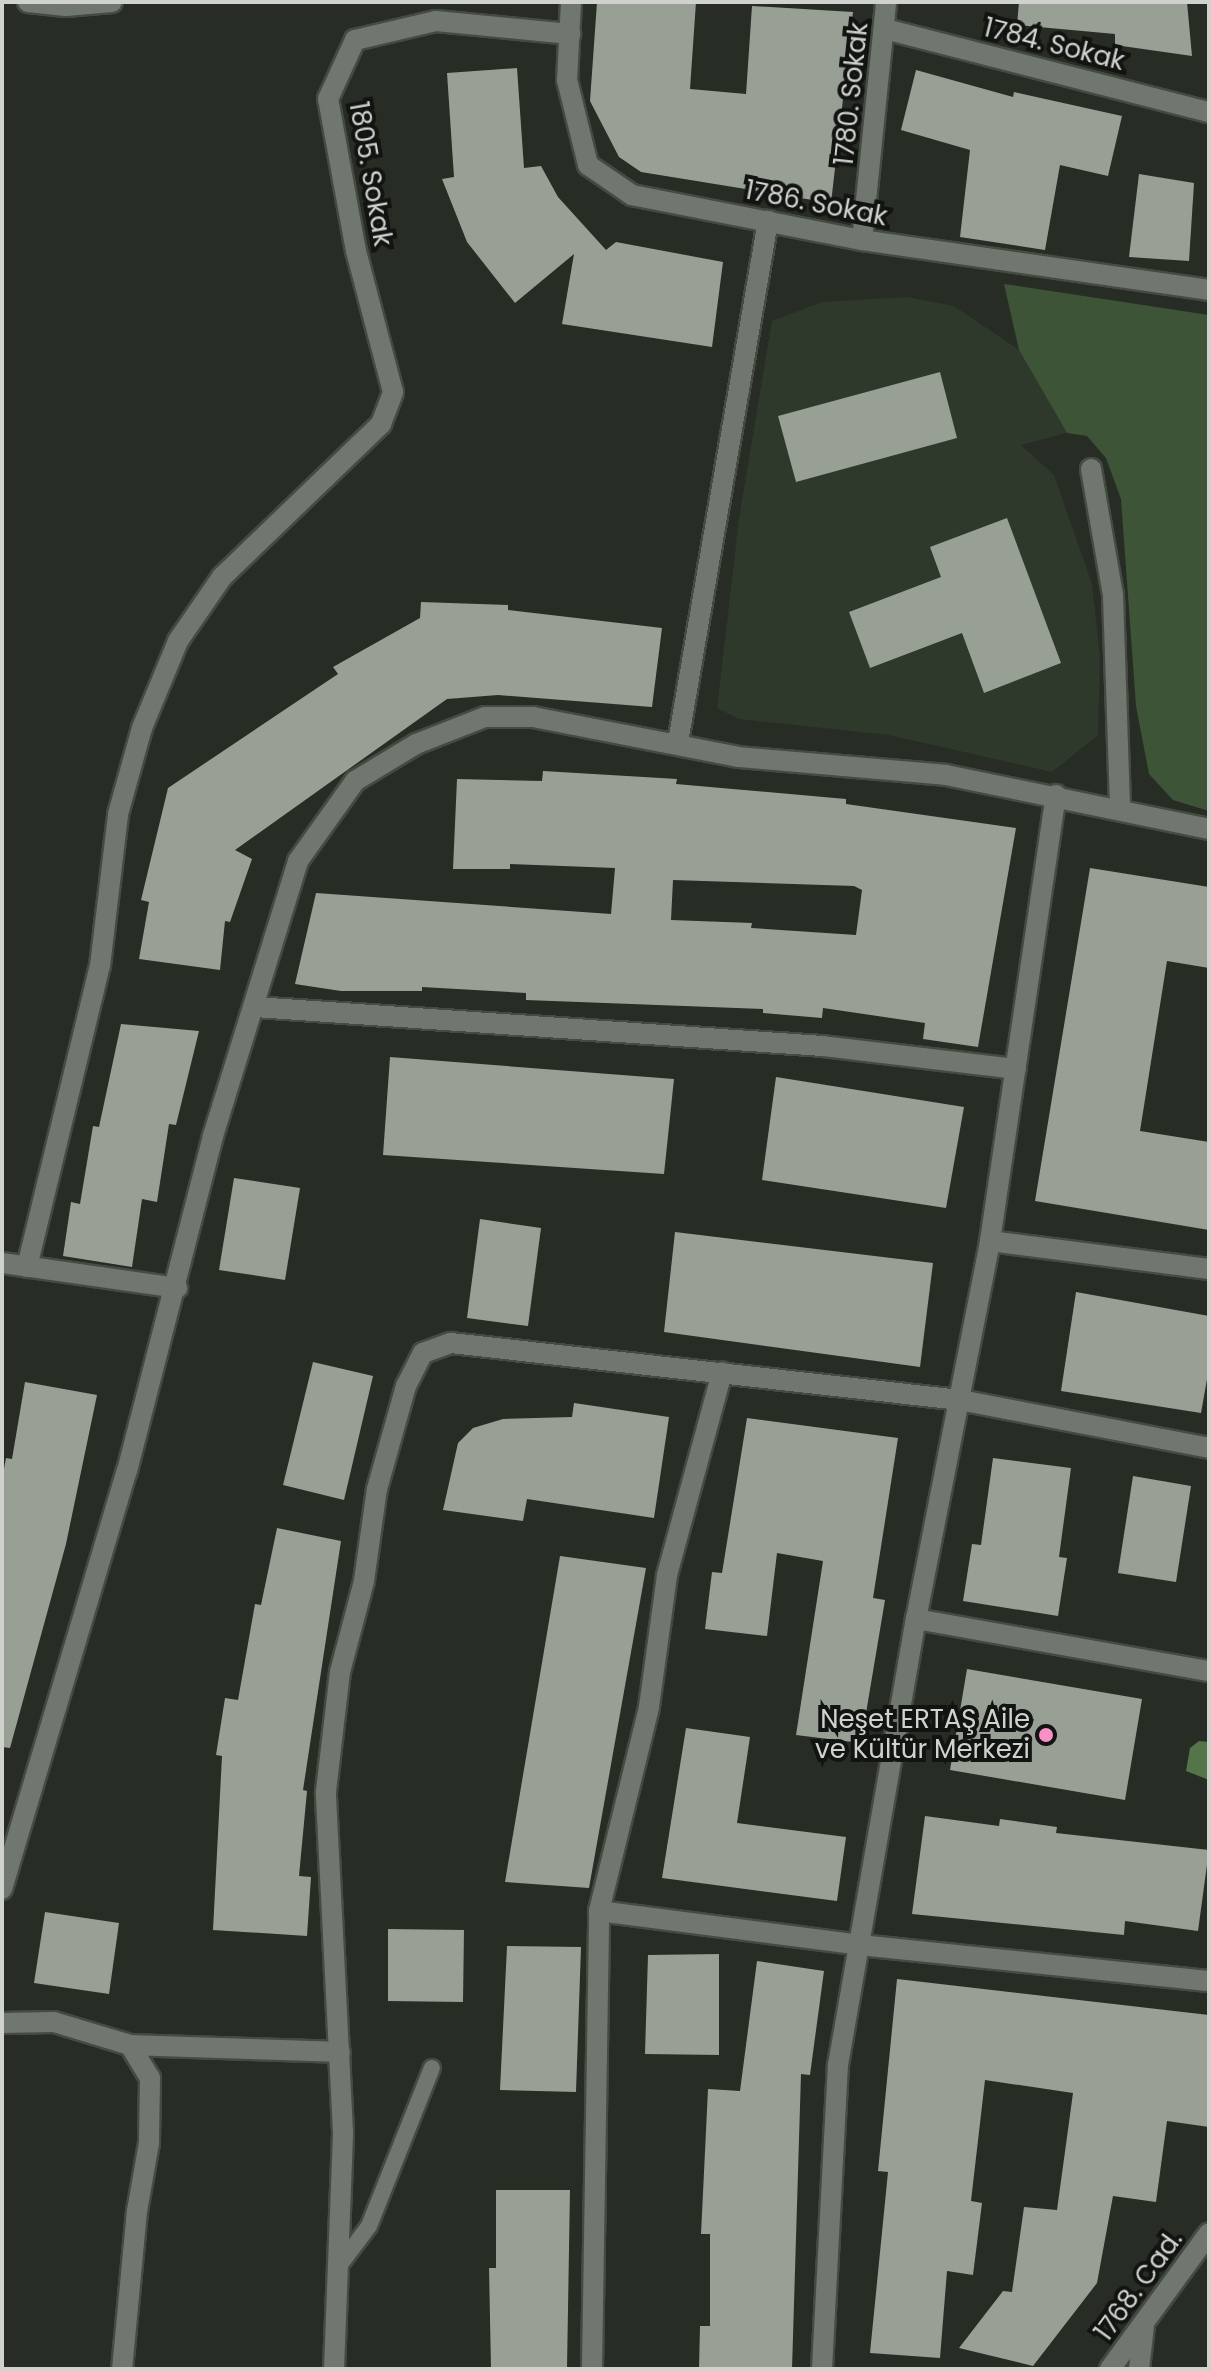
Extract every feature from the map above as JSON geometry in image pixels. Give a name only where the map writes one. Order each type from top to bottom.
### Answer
[{"type":"street","points":[[28,2],[66,6],[112,2]]},
{"type":"street","name":"1786. Sokak","points":[[571,2],[567,80],[588,165],[632,195],[862,240],[1209,290]]},
{"type":"street","name":"1780. Sokak","points":[[862,240],[886,2]]},
{"type":"street","name":"1805. Sokak","points":[[27,1267],[100,966],[118,814],[148,713],[178,641],[222,577],[381,424],[393,392],[356,251],[328,99],[355,40],[436,21],[570,34]]},
{"type":"street","name":"1784. Sokak","points":[[885,29],[1209,112]]},
{"type":"street","points":[[678,742],[768,221]]},
{"type":"street","points":[[1091,469],[1113,595],[1120,809]]},
{"type":"street","points":[[2,1889],[177,1288],[213,1136],[298,861],[355,781],[416,744],[485,717],[533,717],[678,742],[738,757],[946,775],[1056,795],[1209,829]]},
{"type":"street","points":[[822,2369],[838,2065],[916,1619],[990,1241],[1056,795]]},
{"type":"street","points":[[255,1007],[823,1046],[1016,1069]]},
{"type":"street","points":[[990,1241],[1209,1269]]},
{"type":"street","points":[[2,1263],[177,1288]]},
{"type":"street","points":[[334,2369],[343,2132],[326,1791],[340,1672],[364,1581],[377,1489],[406,1386],[423,1353],[451,1343],[960,1400],[1209,1448]]},
{"type":"street","points":[[592,2369],[599,1911],[649,1707],[667,1575],[722,1372]]},
{"type":"street","points":[[916,1619],[1209,1671]]},
{"type":"street","points":[[599,1911],[860,1945],[1209,1981]]},
{"type":"street","points":[[2,2023],[54,2022],[130,2045],[340,2052]]},
{"type":"street","points":[[122,2369],[150,2104],[150,2078],[130,2045]]},
{"type":"street","name":"1768. Cad.","points":[[1110,2369],[1209,2233]]},
{"type":"street","points":[[1139,2369],[1145,2322]]},
{"type":"lane","points":[[336,2270],[369,2226],[432,2068]]},
{"type":"shaded area","points":[[1004,284],[1209,315],[1209,811],[1173,800],[1149,774],[1136,706],[1121,499],[1106,458],[1087,436],[1067,433],[1019,350]]},
{"type":"shaded area","points":[[907,297],[954,306],[1019,350],[1067,433],[1021,445],[1054,475],[1092,584],[1100,657],[1098,735],[1052,772],[889,735],[739,719],[717,708],[739,519],[772,321],[822,302]]},
{"type":"shaded area","points":[[1199,1741],[1209,1742],[1209,1780],[1186,1771],[1190,1748]]},
{"type":"building","points":[[597,2],[696,2],[690,89],[746,94],[752,6],[853,12],[831,203],[641,172],[619,157],[590,101]]},
{"type":"building","points":[[1019,2],[1187,2],[1192,56],[1115,45],[1115,34],[1017,25]]},
{"type":"building","points":[[517,68],[524,168],[541,166],[558,197],[606,250],[616,242],[723,262],[712,347],[562,324],[574,254],[515,303],[467,242],[442,179],[454,177],[447,73]]},
{"type":"building","points":[[916,70],[1013,97],[1014,92],[1122,116],[1108,176],[1060,165],[1045,250],[960,237],[970,150],[901,130]]},
{"type":"building","points":[[1139,174],[1194,183],[1189,261],[1129,257]]},
{"type":"building","points":[[940,372],[957,438],[796,482],[778,416]]},
{"type":"building","points":[[1007,518],[1061,663],[984,693],[962,633],[870,668],[849,612],[941,577],[930,547]]},
{"type":"building","points":[[421,602],[508,605],[508,610],[662,628],[652,707],[498,695],[447,699],[235,850],[252,859],[230,922],[225,921],[220,970],[139,959],[149,902],[141,900],[168,788],[338,674],[333,667],[420,618]]},
{"type":"building","points":[[543,771],[677,779],[676,784],[846,799],[846,804],[1016,828],[978,1047],[923,1039],[925,1023],[823,1008],[822,1018],[763,1013],[763,1009],[526,1000],[526,993],[422,987],[422,991],[341,991],[295,984],[316,893],[611,914],[615,868],[510,864],[510,869],[453,869],[457,779],[542,781]],"holes":[[[673,880],[854,886],[862,890],[856,935],[751,928],[752,923],[671,920]]]},
{"type":"building","points":[[1090,868],[1209,887],[1209,968],[1167,961],[1140,1131],[1209,1142],[1209,1230],[1035,1201]]},
{"type":"building","points":[[121,1024],[199,1031],[176,1125],[169,1124],[157,1202],[142,1199],[132,1267],[63,1256],[71,1202],[80,1204],[93,1126],[99,1127]]},
{"type":"building","points":[[390,1057],[674,1079],[664,1174],[383,1155]]},
{"type":"building","points":[[776,1077],[964,1107],[946,1208],[762,1180]]},
{"type":"building","points":[[234,1178],[300,1188],[285,1280],[219,1270]]},
{"type":"building","points":[[480,1219],[541,1228],[528,1326],[467,1318]]},
{"type":"building","points":[[675,1232],[933,1263],[920,1367],[664,1332]]},
{"type":"building","points":[[1076,1292],[1209,1316],[1209,1368],[1201,1413],[1061,1391]]},
{"type":"building","points":[[313,1362],[373,1376],[344,1500],[283,1485]]},
{"type":"building","points":[[25,1382],[97,1395],[66,1544],[10,1748],[2,1747],[2,1480],[6,1458],[12,1459]]},
{"type":"building","points":[[574,1403],[669,1417],[654,1518],[527,1499],[523,1521],[443,1510],[458,1443],[473,1428],[503,1419],[572,1417]]},
{"type":"building","points":[[747,1418],[898,1438],[873,1598],[885,1600],[861,1743],[796,1735],[823,1561],[777,1553],[767,1636],[705,1629],[712,1572],[722,1573]]},
{"type":"building","points":[[993,1458],[1071,1468],[1059,1557],[1067,1558],[1058,1616],[963,1601],[972,1544],[981,1545]]},
{"type":"building","points":[[1133,1476],[1191,1486],[1176,1582],[1118,1573]]},
{"type":"building","points":[[277,1528],[341,1541],[303,1790],[307,1791],[299,1876],[311,1877],[307,1936],[213,1930],[222,1756],[216,1755],[225,1698],[238,1700],[255,1604],[261,1605]]},
{"type":"building","points":[[560,1556],[646,1568],[589,1888],[505,1882]]},
{"type":"building","name":"Neşet ERTAŞ Aile ve Kültür Merkezi","points":[[967,1669],[1142,1699],[1125,1800],[950,1770]]},
{"type":"building","points":[[686,1728],[750,1737],[737,1823],[846,1837],[837,1901],[662,1878]]},
{"type":"building","points":[[925,1816],[999,1826],[1000,1819],[1057,1827],[1056,1833],[1209,1850],[1198,1931],[1125,1921],[1124,1935],[912,1914]]},
{"type":"building","points":[[45,1912],[119,1923],[109,1994],[34,1983]]},
{"type":"building","points":[[388,1929],[464,1930],[463,2002],[388,2001]]},
{"type":"building","points":[[507,1946],[581,1947],[576,2092],[500,2090]]},
{"type":"building","points":[[719,1954],[719,2055],[645,2054],[648,1955]]},
{"type":"building","points":[[757,1961],[824,1971],[810,2075],[801,2074],[792,2369],[699,2369],[700,2326],[710,2326],[710,2234],[701,2234],[708,2089],[740,2091]]},
{"type":"building","points":[[897,1979],[1209,2015],[1209,2127],[1167,2121],[1156,2202],[1113,2196],[1097,2283],[1033,2366],[959,2348],[1003,2291],[1012,2292],[1024,2207],[1057,2210],[1073,2093],[985,2080],[971,2201],[982,2203],[973,2275],[947,2271],[940,2358],[870,2353],[888,2172],[878,2171]]},
{"type":"building","points":[[496,2190],[570,2190],[567,2369],[491,2369],[489,2268],[496,2268]]},
{"type":"place","name":"Neşet ERTAŞ Aile ve Kültür Merkezi","points":[[1046,1735]]}]
